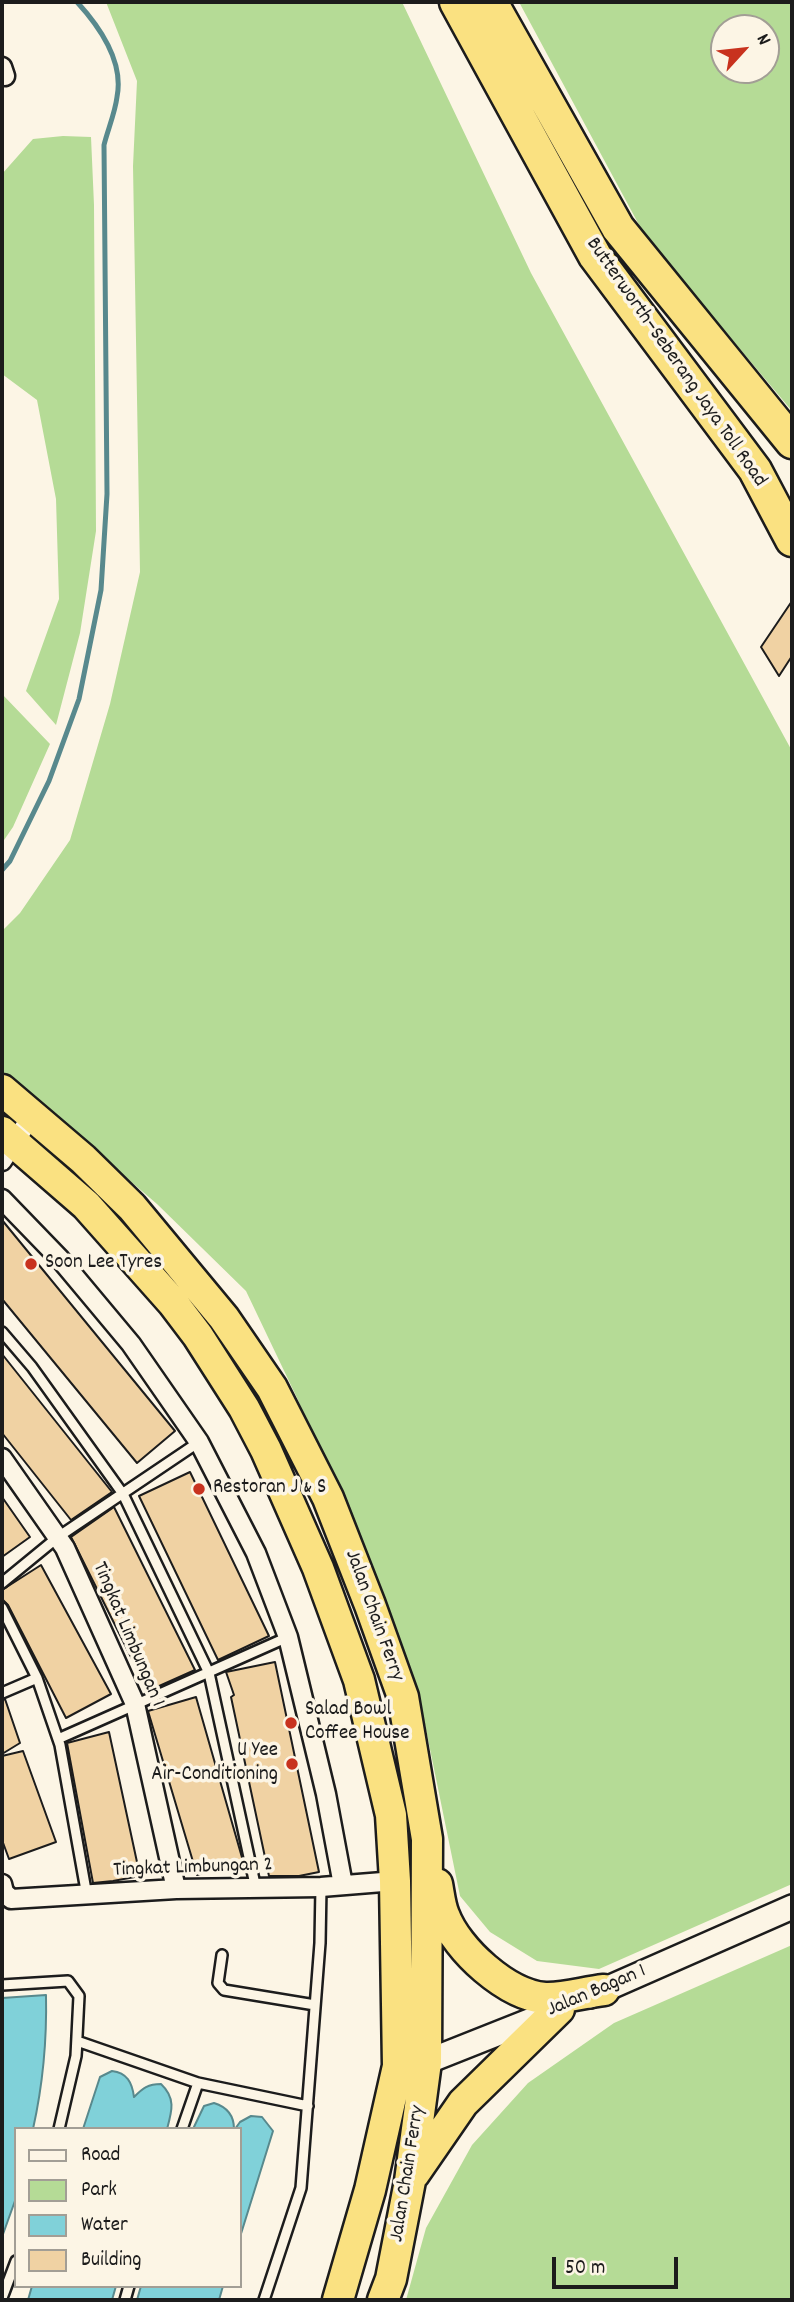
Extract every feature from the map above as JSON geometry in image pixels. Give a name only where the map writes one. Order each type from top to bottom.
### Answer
[{"type":"highway","name":"Butterworth–Seberang Jaya Toll Road","points":[[456,2],[595,256],[755,470],[792,540]]},
{"type":"highway","name":"Butterworth–Seberang Jaya Toll Road","points":[[491,2],[618,228],[792,442]]},
{"type":"highway","name":"Jalan Chain Ferry","points":[[2,1090],[83,1159],[131,1207],[224,1318],[272,1388],[328,1498],[403,1697],[427,1839],[412,2064],[410,2181],[391,2278],[383,2300]]},
{"type":"highway","name":"Jalan Chain Ferry","points":[[6,1145],[86,1205],[173,1303],[198,1336],[260,1440],[318,1568],[359,1680],[387,1793],[412,2064],[370,2190],[338,2300]]},
{"type":"highway","points":[[427,1839],[443,1915],[461,1942],[492,1975],[544,1998],[604,1990]]},
{"type":"highway","points":[[410,2181],[463,2103],[559,2009]]},
{"type":"street","points":[[6,1145],[31,1117]]},
{"type":"street","points":[[2,1199],[60,1259],[131,1344],[199,1442],[256,1552],[288,1637],[327,1794],[343,1885]]},
{"type":"street","name":"Tingkat Limbungan 1","points":[[2,1458],[58,1537],[135,1704],[176,1889]]},
{"type":"street","name":"Tingkat Limbungan 2","points":[[2,1884],[4,1892],[11,1899],[176,1889],[321,1887],[395,1881]]},
{"type":"street","name":"Jalan Bagan 1","points":[[412,2064],[559,2009],[792,1907]]},
{"type":"lane","points":[[2,1332],[32,1367],[123,1494],[209,1674],[256,1889]]},
{"type":"lane","points":[[2,1583],[58,1537],[199,1442]]},
{"type":"lane","points":[[2,1608],[37,1678],[58,1739],[87,1896]]},
{"type":"lane","points":[[58,1739],[288,1637]]},
{"type":"lane","points":[[2,1693],[37,1678]]},
{"type":"lane","points":[[264,2300],[301,2188],[320,1943],[321,1887]]},
{"type":"lane","points":[[222,1955],[218,1983],[224,1990],[315,2005]]},
{"type":"lane","points":[[2,1985],[68,1981],[75,1987],[79,1996],[76,2056]]},
{"type":"lane","points":[[59,2127],[77,2041],[198,2083],[308,2106]]},
{"type":"lane","points":[[183,2127],[198,2083]]},
{"type":"lane","points":[[2,2298],[14,2266]]},
{"type":"green space","points":[[106,2],[402,2],[531,273],[792,751],[792,1884],[599,1969],[537,1961],[490,1932],[460,1896],[422,1710],[298,1400],[246,1291],[157,1204],[2,1071],[2,931],[20,913],[70,840],[110,704],[140,572],[133,166],[137,81]]},
{"type":"green space","points":[[519,2],[792,2],[792,411],[645,236]]},
{"type":"green space","points":[[91,137],[94,205],[96,531],[80,633],[56,725],[26,691],[59,599],[56,499],[37,400],[2,374],[2,174],[33,139]]},
{"type":"green space","points":[[2,694],[50,744],[13,827],[2,843]]},
{"type":"green space","points":[[792,1945],[792,2300],[406,2300],[426,2228],[472,2145],[528,2083],[614,2023]]},
{"type":"water","points":[[46,1995],[44,2062],[33,2127],[14,2127],[14,2204],[2,2237],[2,1998]]},
{"type":"water","points":[[112,2071],[121,2074],[128,2079],[134,2097],[146,2087],[161,2084],[171,2100],[167,2127],[84,2127],[100,2077]]},
{"type":"water","points":[[214,2103],[223,2107],[229,2112],[234,2127],[194,2127],[204,2106]]},
{"type":"water","points":[[251,2116],[262,2117],[273,2131],[242,2231],[242,2127],[236,2127]]},
{"type":"water","points":[[31,2288],[115,2288],[112,2300],[28,2300]]},
{"type":"water","points":[[140,2288],[222,2288],[219,2300],[137,2300]]},
{"type":"building","points":[[792,601],[792,656],[779,676],[761,647]]},
{"type":"building","points":[[2,1220],[175,1431],[137,1463],[2,1299]]},
{"type":"building","points":[[2,1354],[112,1492],[71,1520],[2,1433]]},
{"type":"building","points":[[190,1472],[269,1636],[218,1660],[139,1496]]},
{"type":"building","points":[[2,1497],[30,1537],[2,1557]]},
{"type":"building","points":[[114,1507],[195,1670],[148,1691],[71,1537]]},
{"type":"building","points":[[41,1565],[111,1694],[66,1718],[8,1605],[2,1599],[2,1590]]},
{"type":"building","points":[[275,1662],[319,1872],[299,1876],[269,1876],[231,1697],[234,1695],[226,1672]]},
{"type":"building","points":[[196,1697],[243,1861],[197,1875],[148,1711]]},
{"type":"building","points":[[5,1699],[20,1743],[2,1754],[2,1700]]},
{"type":"building","points":[[109,1732],[140,1876],[93,1883],[67,1743]]},
{"type":"building","points":[[23,1751],[56,1842],[9,1859],[2,1840],[2,1756]]},
{"type":"waterway","points":[[2,870],[10,861],[49,781],[79,699],[101,590],[107,494],[104,145],[115,109],[118,84],[117,71],[108,45],[77,2]]},
{"type":"place","name":"Soon Lee Tyres","points":[[31,1264]]},
{"type":"place","name":"Restoran J & S","points":[[199,1489]]},
{"type":"place","name":"Salad Bowl Coffee House","points":[[291,1723]]},
{"type":"place","name":"U Yee Air-Conditioning","points":[[292,1764]]}]
